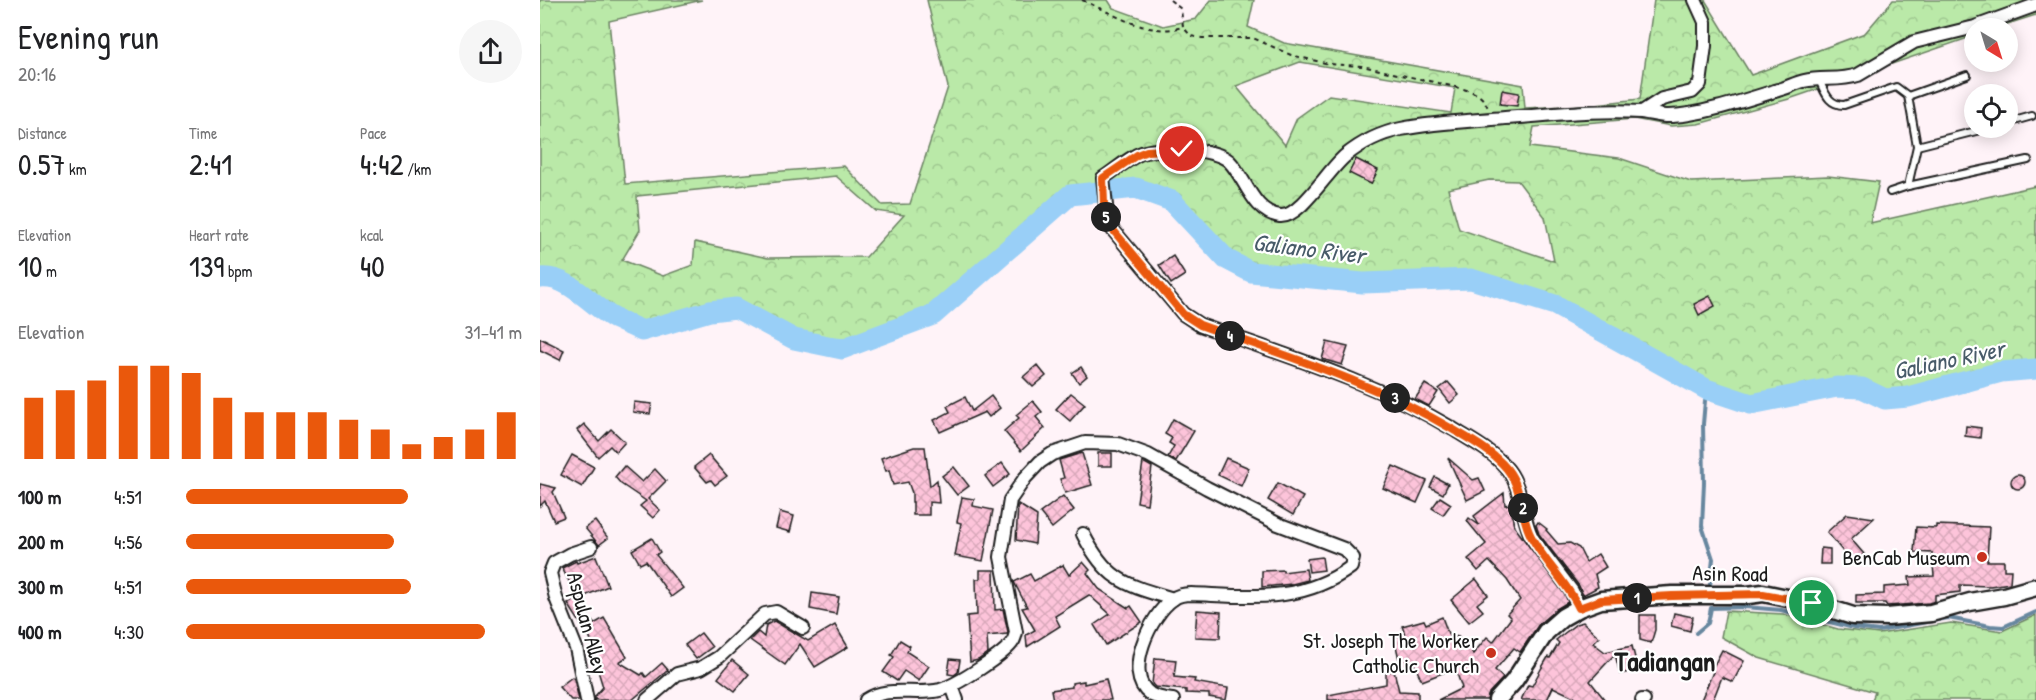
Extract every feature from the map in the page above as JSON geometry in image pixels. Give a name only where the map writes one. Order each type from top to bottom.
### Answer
[{"type":"main road","name":"Asin Road","points":[[1497,700],[1514,681],[1546,632],[1579,608],[1601,600],[1763,594],[1812,603],[1853,616],[1887,617],[1932,613],[2036,587]]},
{"type":"street","points":[[1642,112],[1662,99],[1692,92],[1700,84],[1705,46],[1705,22],[1695,0]]},
{"type":"street","points":[[1579,608],[1572,591],[1532,538],[1515,482],[1498,460],[1474,442],[1421,411],[1371,386],[1200,325],[1183,314],[1108,224],[1104,204],[1103,178],[1137,155],[1147,151],[1182,149],[1212,153],[1230,162],[1252,197],[1265,211],[1281,216],[1294,212],[1308,199],[1343,157],[1365,141],[1398,129],[1446,121],[1490,120],[1578,112],[1642,112],[1667,116],[1693,113],[1803,82],[1858,75],[1914,42],[1975,27],[2036,5]]},
{"type":"street","points":[[866,700],[874,694],[928,692],[952,686],[989,662],[1014,641],[1016,632],[1001,557],[1010,500],[1025,478],[1040,462],[1052,454],[1085,442],[1118,444],[1148,455],[1278,524],[1344,549],[1353,558],[1351,567],[1332,580],[1281,596],[1181,594],[1173,598],[1162,609],[1144,637],[1139,671],[1141,682],[1152,696],[1173,700]]},
{"type":"street","points":[[1083,534],[1094,555],[1109,572],[1122,582],[1173,598]]},
{"type":"street","name":"Aspulan Alley","points":[[587,700],[576,648],[556,598],[550,573],[554,563],[570,554],[591,547]]},
{"type":"street","points":[[647,700],[677,674],[701,668],[719,657],[765,614],[776,612],[803,628]]},
{"type":"street","points":[[952,686],[957,700]]},
{"type":"lane","points":[[1908,96],[1967,75]]},
{"type":"lane","points":[[1818,79],[1829,100],[1836,105],[1844,105],[1896,87],[1908,96],[1917,146],[1908,186]]},
{"type":"lane","points":[[2018,120],[2032,117]]},
{"type":"lane","points":[[1917,146],[1964,134]]},
{"type":"lane","points":[[1890,192],[2028,160]]},
{"type":"path","points":[[1082,0],[1125,21],[1141,26],[1172,30],[1183,27]]},
{"type":"path","points":[[1170,0],[1181,9],[1183,27],[1191,36],[1253,38],[1291,55],[1329,64],[1362,66],[1476,92],[1483,97],[1490,120]]},
{"type":"green space","points":[[540,0],[702,0],[609,21],[625,184],[844,166],[882,205],[910,204],[948,87],[927,0],[1108,0],[1113,8],[1163,26],[1196,19],[1211,0],[1254,0],[1248,27],[1284,43],[1523,85],[1525,108],[1640,99],[1654,0],[1705,0],[1751,75],[1865,33],[1893,0],[2036,0],[2036,15],[2018,21],[2018,18],[1964,18],[1964,39],[1789,99],[1698,124],[1671,126],[1634,119],[1534,127],[1530,147],[1619,158],[1691,182],[1828,176],[1879,182],[1870,223],[2036,186],[2036,369],[2001,372],[1908,397],[1885,399],[1862,388],[1837,387],[1751,404],[1706,389],[1555,305],[1471,279],[1363,283],[1251,272],[1226,259],[1172,201],[1136,188],[1070,195],[933,315],[842,349],[794,339],[736,308],[710,311],[642,331],[612,317],[569,286],[550,278],[540,278]],"holes":[[[1300,62],[1455,88],[1451,113],[1329,95],[1297,118],[1285,145],[1236,86]],[[836,176],[876,211],[904,215],[866,257],[768,258],[695,242],[693,265],[663,276],[622,260],[640,230],[637,196]],[[1489,180],[1518,181],[1545,217],[1554,261],[1459,229],[1448,189]]]},
{"type":"green space","points":[[1726,611],[1783,614],[1838,629],[1879,634],[1951,623],[2002,631],[2036,615],[2036,700],[1872,700],[1875,692],[1759,658],[1721,637]]},
{"type":"building","points":[[1502,90],[1519,93],[1517,106],[1500,104]]},
{"type":"building","points":[[1356,159],[1378,170],[1371,184],[1349,173]]},
{"type":"building","points":[[1173,256],[1185,275],[1171,284],[1159,265]]},
{"type":"building","points":[[1710,296],[1715,306],[1699,315],[1694,304]]},
{"type":"building","points":[[540,338],[564,350],[560,360],[540,350]]},
{"type":"building","points":[[1327,342],[1348,347],[1342,365],[1322,359]]},
{"type":"building","points":[[1037,365],[1046,376],[1033,387],[1023,377]]},
{"type":"building","points":[[1081,367],[1087,376],[1079,383],[1072,373]]},
{"type":"building","points":[[1448,382],[1459,395],[1450,403],[1439,389]]},
{"type":"building","points":[[1425,384],[1438,392],[1429,406],[1415,399]]},
{"type":"building","points":[[1071,393],[1085,404],[1070,421],[1056,409]]},
{"type":"building","points":[[991,396],[1000,408],[989,417],[985,412],[940,432],[934,420],[950,412],[947,406],[965,397],[972,411]]},
{"type":"building","points":[[1033,401],[1042,412],[1036,417],[1045,428],[1021,451],[1004,431],[1019,418],[1016,415]]},
{"type":"building","points":[[634,402],[652,404],[650,414],[633,412]]},
{"type":"building","points":[[1173,419],[1194,431],[1176,461],[1168,457],[1174,446],[1169,443],[1172,438],[1165,434]]},
{"type":"building","points":[[584,424],[599,441],[611,429],[625,442],[616,452],[610,446],[598,457],[577,430]]},
{"type":"building","points":[[1966,426],[1981,428],[1980,438],[1965,436]]},
{"type":"building","points":[[914,447],[925,447],[930,486],[937,480],[939,503],[929,502],[929,515],[913,515],[912,493],[908,482],[893,485],[889,470],[886,471],[881,458]]},
{"type":"building","points":[[1082,453],[1092,485],[1065,493],[1060,479],[1064,478],[1059,460]]},
{"type":"building","points":[[1098,453],[1112,453],[1112,466],[1098,466]]},
{"type":"building","points":[[572,455],[594,467],[582,487],[561,475]]},
{"type":"building","points":[[709,455],[727,476],[715,485],[711,480],[707,482],[694,467]]},
{"type":"building","points":[[1226,458],[1249,468],[1241,486],[1218,475]]},
{"type":"building","points":[[1448,458],[1473,480],[1479,478],[1485,491],[1467,500]]},
{"type":"building","points":[[1143,462],[1152,467],[1147,504],[1137,502]]},
{"type":"building","points":[[1002,463],[1010,474],[993,487],[985,476]]},
{"type":"building","points":[[624,466],[642,482],[655,469],[666,481],[648,499],[660,510],[653,518],[640,506],[646,501],[621,484],[615,477]]},
{"type":"building","points":[[1393,466],[1427,481],[1417,503],[1383,488]]},
{"type":"building","points":[[954,467],[969,486],[957,495],[942,476]]},
{"type":"building","points":[[2015,475],[2021,475],[2025,482],[2021,489],[2015,489],[2011,485],[2011,479]]},
{"type":"building","points":[[1435,477],[1448,484],[1443,494],[1430,487]]},
{"type":"building","points":[[1278,483],[1303,497],[1293,515],[1268,500]]},
{"type":"building","points":[[540,484],[556,488],[553,492],[564,517],[554,521],[545,501],[540,506]]},
{"type":"building","points":[[1504,493],[1505,505],[1510,504],[1514,526],[1568,602],[1539,624],[1520,652],[1514,648],[1495,670],[1503,678],[1489,693],[1487,700],[1438,700],[1462,688],[1455,668],[1422,681],[1414,664],[1401,668],[1394,637],[1405,634],[1402,626],[1424,620],[1426,624],[1442,617],[1450,639],[1458,636],[1464,650],[1470,647],[1473,654],[1487,637],[1493,642],[1511,618],[1507,614],[1520,600],[1507,580],[1489,561],[1478,571],[1468,559],[1486,544],[1467,521],[1469,518],[1479,525],[1474,516]]},
{"type":"building","points":[[1063,496],[1074,510],[1052,528],[1040,513]]},
{"type":"building","points":[[962,497],[974,499],[973,506],[993,510],[983,561],[955,556],[961,523],[957,522]]},
{"type":"building","points":[[1440,497],[1451,504],[1443,515],[1432,508]]},
{"type":"building","points":[[1018,504],[1037,516],[1035,544],[1016,540]]},
{"type":"building","points":[[780,512],[794,516],[790,532],[776,528]]},
{"type":"building","points":[[1847,514],[1874,518],[1851,539],[1864,554],[1853,564],[1827,532]]},
{"type":"building","points":[[595,521],[608,538],[599,545],[585,528]]},
{"type":"building","points":[[1538,522],[1547,529],[1558,544],[1570,543],[1579,548],[1586,562],[1598,554],[1606,567],[1595,574],[1598,587],[1583,595],[1579,586],[1539,534],[1536,525]]},
{"type":"building","points":[[1936,525],[1989,527],[1987,561],[2004,561],[2004,570],[2011,570],[2010,583],[1990,586],[1960,585],[1960,592],[1935,595],[1935,601],[1929,603],[1887,606],[1885,603],[1856,603],[1856,595],[1884,594],[1884,587],[1910,585],[1909,577],[1934,576],[1932,553],[1914,552],[1916,527],[1936,528]]},
{"type":"building","points":[[652,538],[660,552],[656,555],[683,588],[671,597],[646,561],[640,564],[632,550]]},
{"type":"building","points":[[1821,548],[1830,549],[1830,564],[1820,564]]},
{"type":"building","points":[[596,556],[608,586],[580,598],[585,606],[582,608],[594,624],[604,618],[627,657],[619,662],[641,675],[643,673],[646,677],[662,663],[668,670],[632,700],[595,700],[595,696],[603,687],[595,661],[597,660],[590,638],[568,604],[578,598],[562,568],[576,561],[577,563]]},
{"type":"building","points":[[1322,557],[1324,570],[1309,572],[1307,559]]},
{"type":"building","points":[[1083,562],[1090,570],[1087,573],[1099,589],[1128,608],[1131,606],[1142,622],[1106,645],[1094,625],[1110,614],[1089,595],[1055,616],[1060,626],[1027,647],[1026,635],[1035,630],[1022,608],[1027,607],[1014,582],[1030,574],[1034,581],[1063,565],[1069,575]]},
{"type":"building","points":[[1306,569],[1308,580],[1262,587],[1262,571],[1283,570],[1283,572]]},
{"type":"building","points":[[980,570],[994,570],[995,610],[1003,609],[1008,632],[987,636],[988,653],[970,662],[967,616],[977,615],[976,579],[980,579]]},
{"type":"building","points":[[1476,579],[1488,595],[1477,604],[1483,611],[1469,622],[1451,600]]},
{"type":"building","points":[[812,593],[839,597],[836,614],[810,609]]},
{"type":"building","points":[[1197,610],[1221,612],[1220,638],[1195,637]]},
{"type":"building","points":[[1674,613],[1693,617],[1690,631],[1671,626]]},
{"type":"building","points":[[1640,615],[1655,615],[1655,630],[1651,643],[1640,640]]},
{"type":"building","points":[[774,621],[808,641],[835,625],[848,647],[815,667],[800,644],[785,665],[750,640],[758,632],[764,637],[766,625]]},
{"type":"building","points":[[1583,622],[1599,637],[1593,643],[1605,652],[1632,646],[1638,670],[1620,674],[1615,654],[1590,681],[1605,700],[1580,700],[1553,687],[1547,700],[1521,700],[1528,685],[1532,686],[1548,657],[1550,658],[1559,643],[1556,640],[1576,624]]},
{"type":"building","points":[[701,633],[712,647],[696,659],[685,645]]},
{"type":"building","points":[[900,640],[910,646],[907,652],[929,666],[919,681],[904,671],[897,681],[883,672],[894,657],[891,655]]},
{"type":"building","points":[[1722,650],[1744,661],[1733,682],[1722,677],[1713,700],[1701,700],[1713,672],[1711,671]]},
{"type":"building","points":[[1155,658],[1176,660],[1174,677],[1195,679],[1194,682],[1228,688],[1226,700],[1209,697],[1209,694],[1186,693],[1186,690],[1155,687],[1152,684]]},
{"type":"building","points":[[950,659],[960,660],[958,672],[954,675],[948,674]]},
{"type":"building","points":[[732,660],[749,674],[735,691],[718,678]]},
{"type":"building","points":[[1386,671],[1394,671],[1399,691],[1418,692],[1418,700],[1328,700],[1328,695],[1386,684]]},
{"type":"building","points":[[572,677],[579,700],[571,700],[559,687]]},
{"type":"building","points":[[1106,679],[1111,700],[1053,700],[1051,690],[1072,687],[1072,683],[1084,681],[1084,684]]},
{"type":"waterway","name":"Galiano River","points":[[540,278],[560,281],[612,317],[642,331],[710,311],[736,308],[794,339],[842,349],[933,315],[1070,195],[1136,188],[1172,201],[1226,259],[1251,272],[1363,283],[1471,279],[1555,305],[1706,389],[1751,404],[1837,387],[1862,388],[1885,399],[1908,397],[2001,372],[2036,369]]},
{"type":"waterway","points":[[1706,389],[1703,424],[1702,526],[1713,559],[1710,585]]},
{"type":"waterway","points":[[1696,633],[1708,623],[1711,608],[1745,607],[1781,610],[1854,628],[1879,631],[1948,618],[2003,627],[2036,612]]},
{"type":"place","name":"BenCab Museum","points":[[1982,557]]},
{"type":"place","name":"St. Joseph The Worker Catholic Church","points":[[1491,653]]},
{"type":"district","name":"Tadiangan","points":[[1665,661]]},
{"type":"route","points":[[1182,149],[1147,151],[1137,155],[1103,178],[1104,204],[1108,224],[1183,314],[1200,325],[1371,386],[1421,411],[1474,442],[1508,470],[1520,494],[1532,538],[1572,591],[1579,608],[1601,600],[1763,594],[1812,603]]}]
